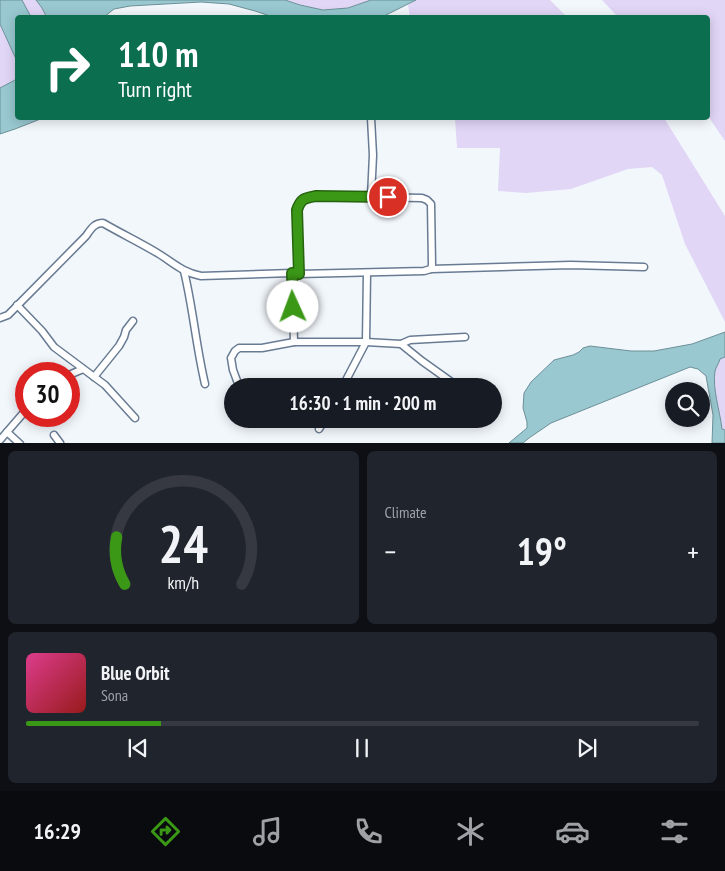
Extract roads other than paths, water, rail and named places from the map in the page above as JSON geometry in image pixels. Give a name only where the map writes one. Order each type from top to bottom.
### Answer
[{"type":"street","points":[[371,120],[373,155],[371,197]]},
{"type":"street","points":[[294,342],[297,210],[305,198],[316,196],[422,198],[428,200],[430,204],[431,269]]},
{"type":"street","points":[[0,318],[8,315],[98,223],[103,223],[184,270],[201,276],[367,273],[571,265],[644,267]]},
{"type":"street","points":[[184,270],[205,384]]},
{"type":"street","points":[[347,378],[366,342],[367,273]]},
{"type":"street","points":[[17,304],[54,347],[105,385],[135,418]]},
{"type":"street","points":[[94,377],[120,346],[126,330],[133,321]]},
{"type":"street","points":[[236,378],[231,358],[239,348],[262,348],[294,342],[401,344],[410,340],[465,337]]},
{"type":"street","points":[[401,344],[446,378]]},
{"type":"street","points":[[0,440],[15,422]]},
{"type":"street","points":[[6,432],[19,443]]},
{"type":"street","points":[[54,435],[60,443]]},
{"type":"water","points":[[0,0],[22,0],[30,15],[15,15],[15,57],[0,24]]},
{"type":"water","points":[[36,0],[285,0],[323,10],[348,8],[371,0],[416,0],[386,15],[267,15],[229,4],[201,2],[130,6],[114,9],[106,15],[46,15]]},
{"type":"water","points":[[15,80],[15,120],[38,120],[0,134],[0,88]]},
{"type":"water","points":[[725,332],[725,357],[720,359],[714,378],[722,429],[725,430],[725,443],[712,443],[713,415],[710,382],[707,382],[706,376],[698,369],[690,367],[551,423],[523,443],[509,443],[527,428],[523,408],[524,393],[531,382],[554,360],[573,355],[583,348],[590,346],[631,351],[654,351],[692,344]]}]
